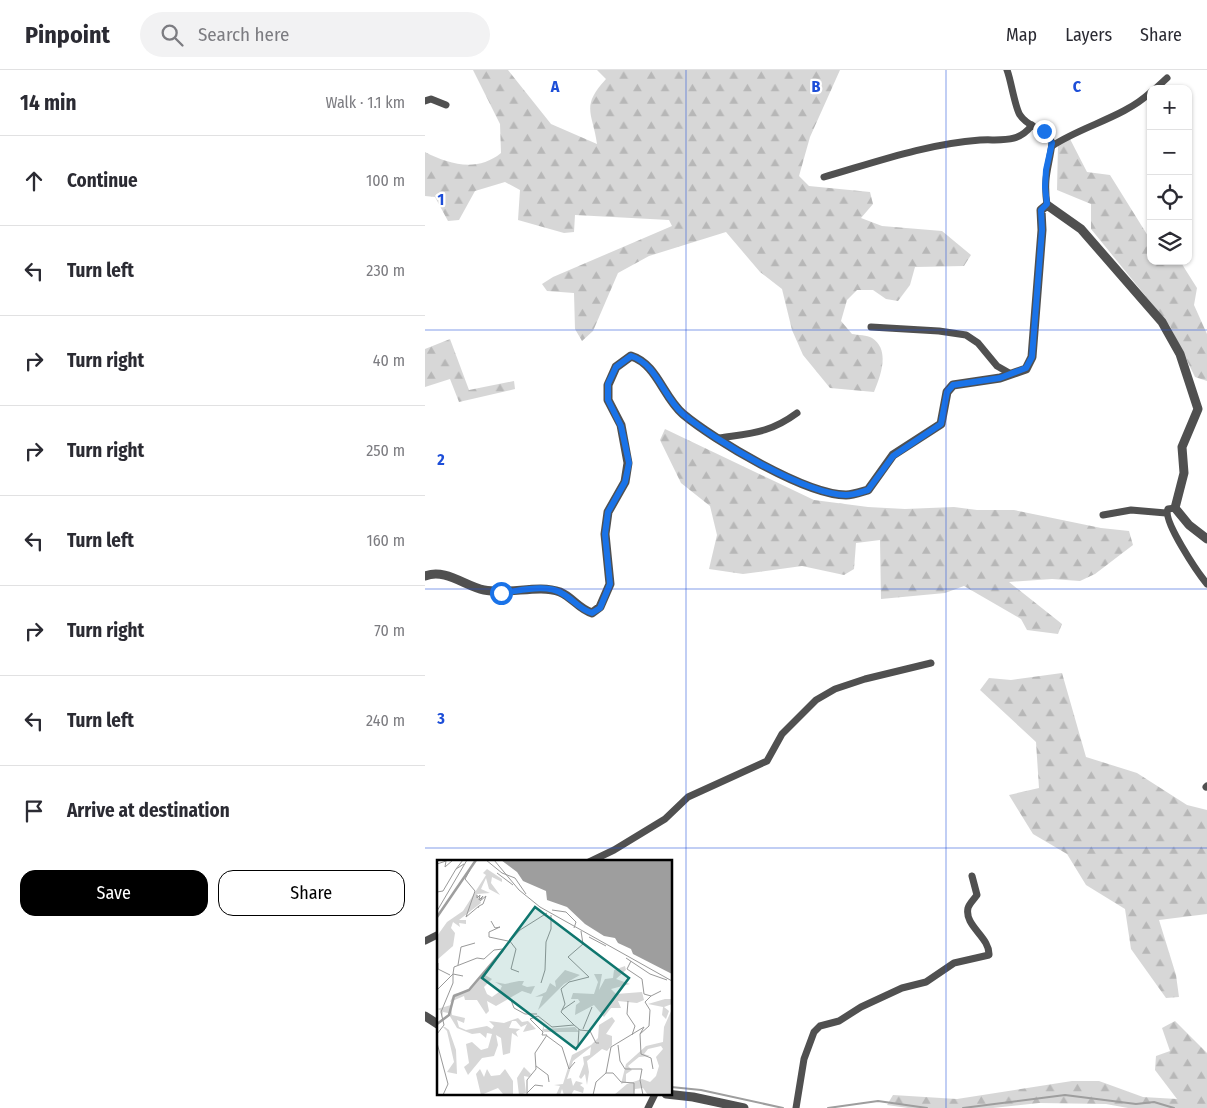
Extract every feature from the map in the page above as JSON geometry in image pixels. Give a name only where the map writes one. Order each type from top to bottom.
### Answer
[{"type":"street","points":[[1007,70],[1019,114],[1050,137],[1052,146],[1046,170],[1045,187],[1047,204],[1081,229],[1162,322],[1180,354],[1198,409],[1182,447],[1184,473],[1175,508]]},
{"type":"street","points":[[1159,85],[1167,78]]},
{"type":"street","points":[[1052,146],[1067,136],[1139,104],[1147,96]]},
{"type":"street","points":[[425,101],[431,99],[446,105]]},
{"type":"street","points":[[824,177],[929,146],[981,140],[1011,140],[1021,137],[1032,125]]},
{"type":"street","points":[[425,576],[447,576],[481,590],[501,593],[545,589],[562,593],[582,610],[592,613],[600,608],[610,584],[605,534],[608,512],[625,482],[629,463],[621,426],[608,400],[608,384],[616,367],[631,356],[639,359],[651,368],[666,395],[683,414],[773,471],[817,489],[846,495],[868,490],[893,456],[941,424],[947,392],[953,385],[1011,374],[1026,368],[1032,357],[1042,230],[1041,210],[1047,204]]},
{"type":"street","points":[[871,327],[966,335],[978,343],[997,366],[1011,374]]},
{"type":"street","points":[[719,438],[770,429],[779,426],[797,413]]},
{"type":"street","points":[[1166,513],[1168,509],[1175,508]]},
{"type":"street","points":[[1175,508],[1189,525],[1207,539]]},
{"type":"street","points":[[1103,516],[1131,510],[1166,513]]},
{"type":"street","points":[[1166,513],[1191,563],[1207,584]]},
{"type":"street","points":[[593,860],[614,850],[665,819],[688,797],[767,761],[782,734],[816,700],[835,689],[865,679],[931,662]]},
{"type":"street","points":[[796,1108],[804,1059],[814,1032],[820,1026],[839,1021],[861,1007],[901,988],[926,982],[954,963],[989,955],[988,943],[968,916],[968,906],[977,895],[972,876]]},
{"type":"street","points":[[425,941],[437,935]]},
{"type":"street","points":[[425,1016],[437,1024]]},
{"type":"street","points":[[673,1095],[744,1108]]},
{"type":"street","points":[[648,1108],[654,1096]]},
{"type":"green space","points":[[473,70],[508,70],[551,124],[597,144],[590,110],[593,97],[606,79],[597,70],[840,70],[810,137],[799,176],[809,186],[870,192],[873,204],[861,218],[882,226],[942,231],[971,255],[964,266],[915,267],[910,285],[898,301],[886,299],[873,290],[857,290],[847,300],[841,321],[852,334],[872,338],[881,349],[883,356],[881,371],[874,392],[830,388],[803,355],[792,330],[782,289],[760,272],[726,232],[649,256],[618,273],[593,331],[582,341],[575,329],[574,293],[547,291],[542,284],[553,277],[672,226],[669,220],[575,215],[574,232],[564,233],[518,220],[520,190],[505,182],[475,191],[459,220],[448,221],[435,197],[425,196],[425,152],[444,160],[464,164],[483,163],[501,153],[500,124]]},
{"type":"green space","points":[[1070,139],[1087,172],[1110,175],[1147,234],[1147,265],[1183,265],[1197,288],[1194,305],[1207,334],[1207,381],[1195,377],[1170,326],[1091,229],[1091,204],[1057,190],[1058,145]]},
{"type":"green space","points":[[450,339],[469,390],[514,381],[515,389],[459,402],[450,379],[425,387],[425,349]]},
{"type":"green space","points":[[665,429],[814,500],[868,507],[905,509],[954,507],[977,510],[1014,510],[1101,528],[1129,531],[1133,545],[1095,574],[1080,581],[1052,579],[1009,582],[1062,624],[1058,634],[1027,630],[1021,619],[964,586],[945,593],[881,599],[880,540],[856,543],[854,569],[844,575],[802,566],[743,574],[709,569],[717,535],[710,506],[681,483],[660,440]]},
{"type":"green space","points":[[1062,673],[1086,757],[1137,773],[1187,805],[1207,810],[1207,914],[1159,920],[1176,975],[1179,997],[1166,998],[1131,949],[1125,909],[1086,885],[1067,854],[1033,834],[1009,795],[1039,788],[1036,742],[980,690],[989,678],[1011,680]]},
{"type":"green space","points":[[1175,1021],[1207,1053],[1207,1108],[1128,1108],[1106,1104],[1039,1103],[993,1108],[908,1108],[887,1105],[893,1095],[957,1099],[1072,1081],[1099,1081],[1143,1097],[1177,1099],[1155,1070],[1156,1056],[1170,1051],[1162,1028]]},
{"type":"waterway","points":[[673,1087],[701,1090],[783,1108]]},
{"type":"waterway","points":[[963,1108],[1065,1095],[1136,1104],[1154,1102],[1174,1108]]},
{"type":"waterway","points":[[828,1108],[878,1101],[927,1108]]},
{"type":"route","points":[[501,593],[545,589],[562,593],[582,610],[592,613],[600,608],[610,584],[605,534],[608,512],[625,482],[629,463],[621,426],[608,400],[608,384],[616,367],[631,356],[639,359],[651,368],[666,395],[683,414],[719,438],[773,471],[817,489],[846,495],[868,490],[893,456],[941,424],[947,392],[953,385],[1000,378],[1026,368],[1032,357],[1042,230],[1041,210],[1047,204],[1046,170],[1052,143],[1050,137],[1044,131]]}]
